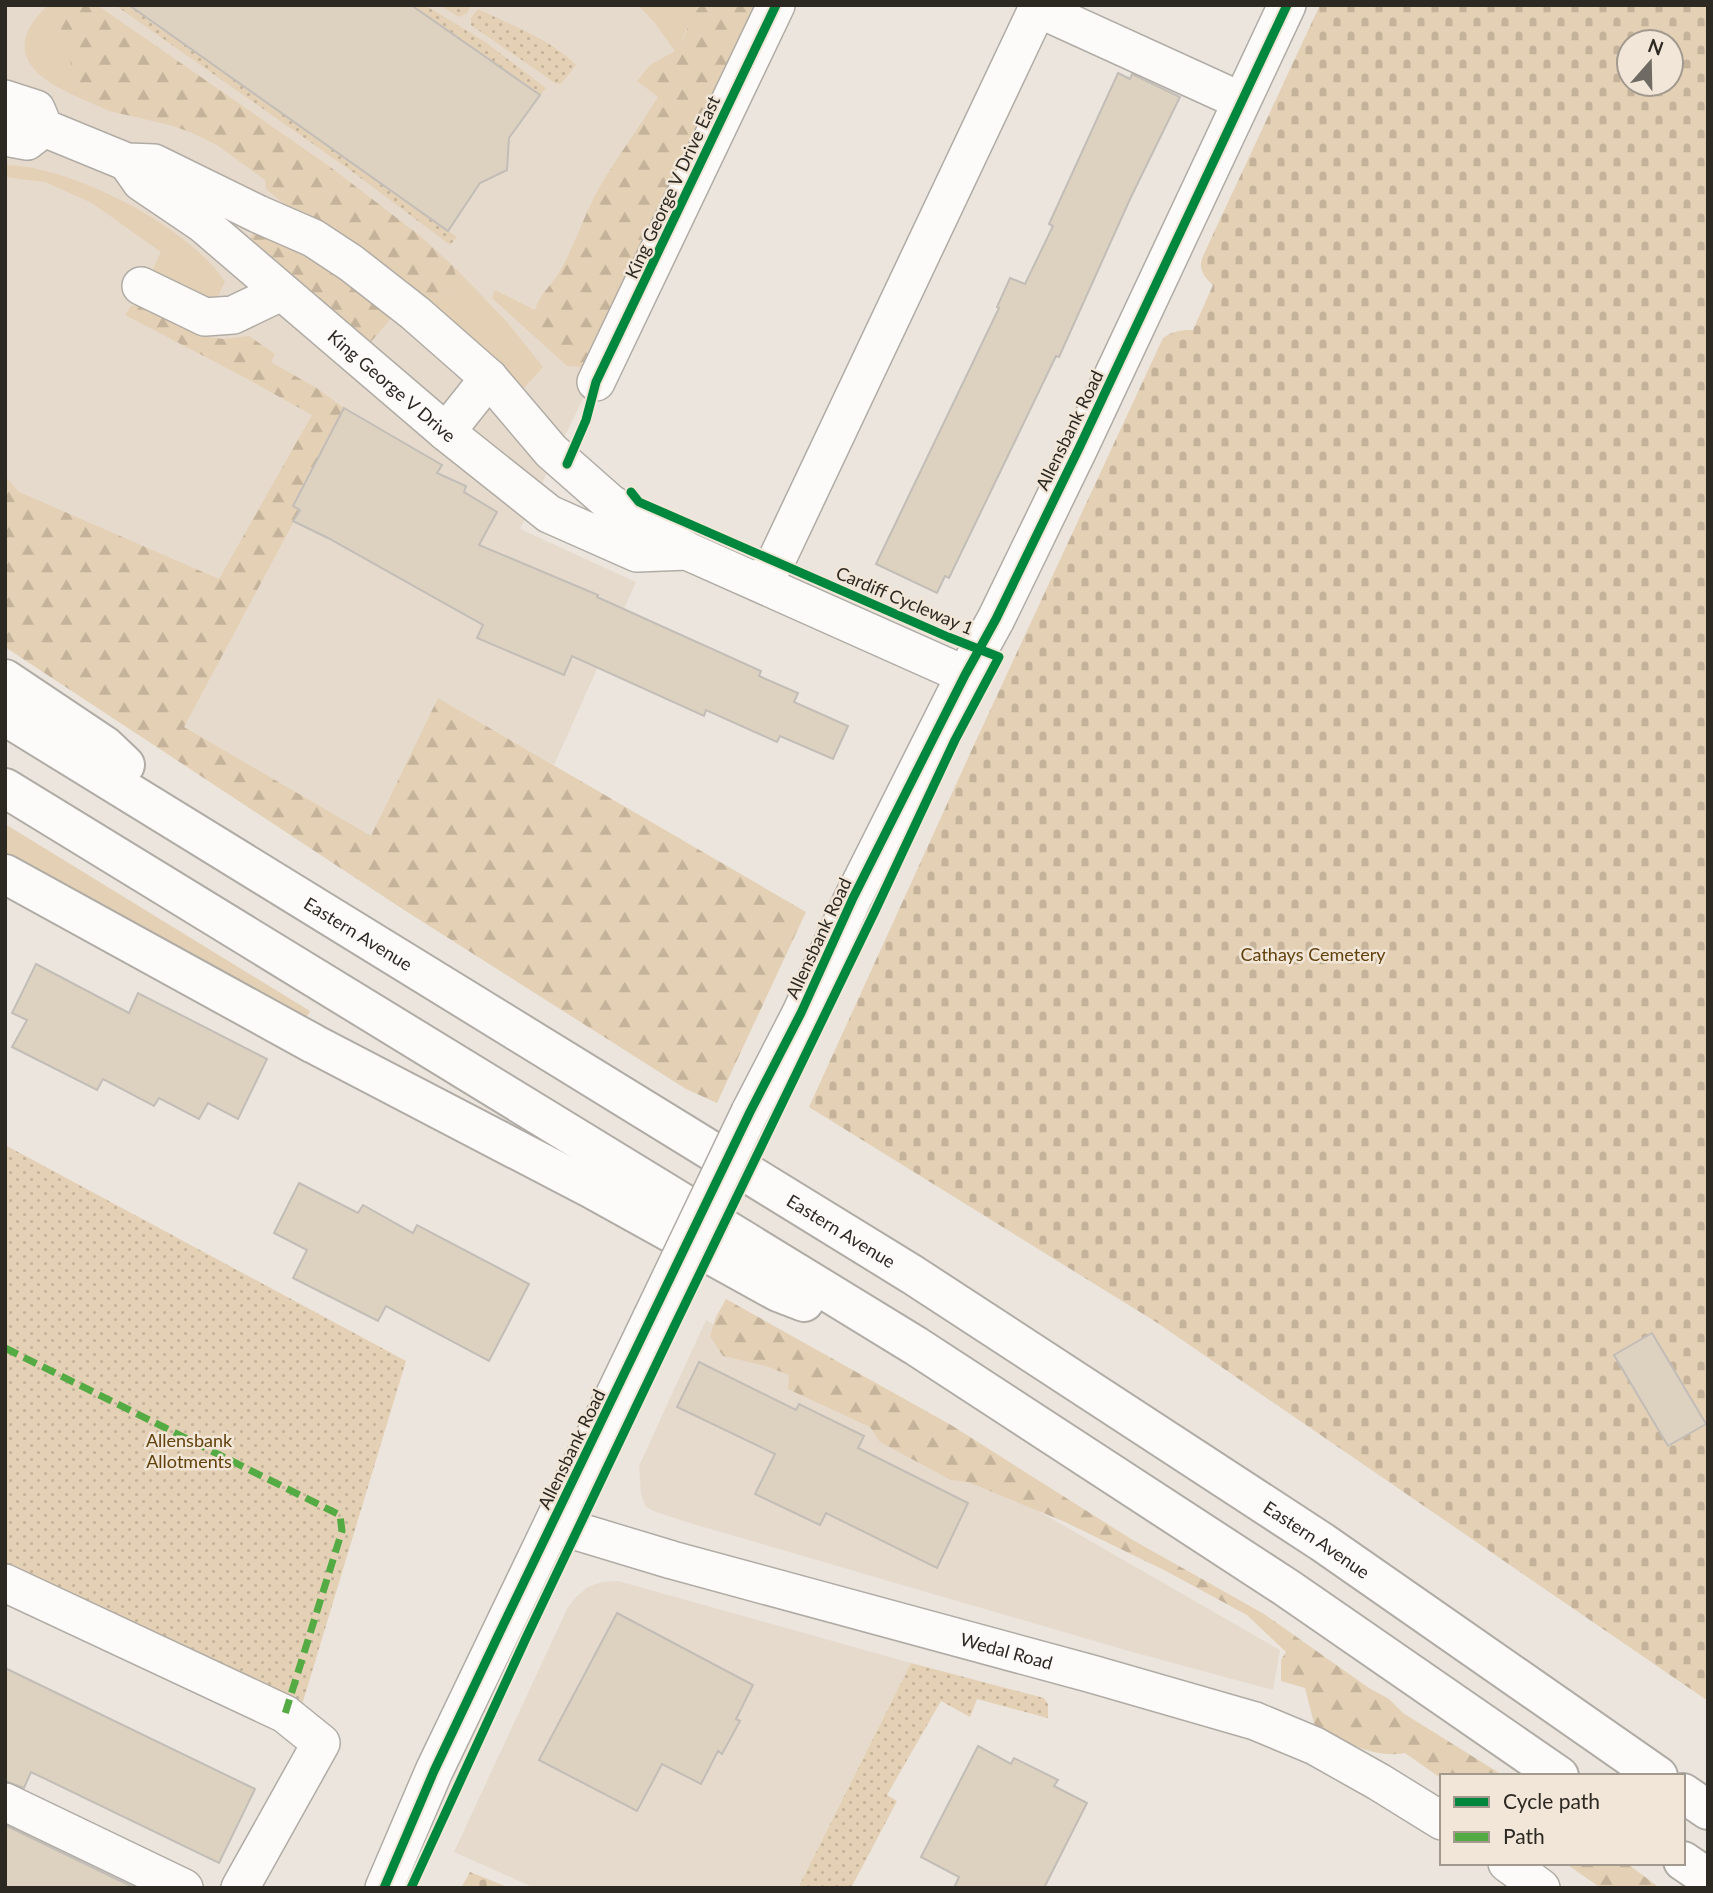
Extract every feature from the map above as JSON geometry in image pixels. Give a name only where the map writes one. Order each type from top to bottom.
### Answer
[{"type":"highway","points":[[5,679],[105,746],[195,831]]},
{"type":"highway","name":"Eastern Avenue","points":[[5,716],[913,1275],[1322,1542],[1655,1774]]},
{"type":"highway","points":[[5,788],[916,1346],[1287,1588],[1556,1774]]},
{"type":"highway","points":[[5,874],[314,1044],[592,1189],[778,1292],[916,1346]]},
{"type":"highway","points":[[1685,1794],[1708,1810]]},
{"type":"highway","points":[[1685,1862],[1708,1878]]},
{"type":"street","name":"King George V Drive East","points":[[596,382],[776,5]]},
{"type":"street","name":"Allensbank Road","points":[[384,1888],[434,1771],[552,1524],[853,898],[996,619],[1080,446],[1287,5]]},
{"type":"street","points":[[762,583],[778,557],[1038,7],[1241,101]]},
{"type":"street","name":"King George V Drive","points":[[5,99],[36,109],[44,128],[127,162],[154,163],[313,238],[351,262],[415,313],[489,378],[551,451],[610,503],[687,551],[965,675]]},
{"type":"street","points":[[5,137],[27,141],[44,128]]},
{"type":"street","name":"King George V Drive","points":[[127,162],[141,182],[204,225],[446,432],[549,514],[637,553],[687,551]]},
{"type":"street","points":[[141,286],[205,317],[233,315],[281,292]]},
{"type":"street","points":[[446,432],[489,378]]},
{"type":"street","name":"Wedal Road","points":[[552,1524],[672,1560],[1255,1721],[1315,1746],[1440,1820]]},
{"type":"street","points":[[5,1583],[285,1714],[321,1743],[240,1888]]},
{"type":"street","points":[[5,1802],[166,1884]]},
{"type":"street","points":[[1510,1865],[1541,1888]]},
{"type":"shaded area","points":[[5,5],[773,5],[520,529],[636,582],[554,765],[438,698],[367,845],[5,627]]},
{"type":"shaded area","points":[[706,1320],[1280,1650],[1273,1690],[1129,1651],[690,1523],[646,1507],[641,1495],[639,1466]]},
{"type":"shaded area","points":[[618,1581],[911,1663],[798,1888],[535,1888],[454,1852],[568,1607],[588,1587],[602,1582]]},
{"type":"green space","points":[[48,5],[78,5],[60,16],[77,85],[98,106],[59,88],[35,70],[27,59],[25,46],[28,31]]},
{"type":"green space","points":[[78,5],[97,5],[329,166],[419,235],[453,266],[458,283],[453,292],[426,300],[415,294],[287,206],[266,189],[265,180],[217,145],[170,125],[98,106],[77,85],[61,29],[60,16]]},
{"type":"green space","points":[[115,5],[129,5],[457,237],[450,245],[350,170]]},
{"type":"green space","points":[[411,5],[425,5],[485,42],[546,88],[540,95]]},
{"type":"green space","points":[[439,5],[471,5],[467,13],[459,17]]},
{"type":"green space","points":[[638,5],[700,5],[675,51]]},
{"type":"green space","points":[[701,5],[762,5],[593,364],[582,367],[567,366],[534,323],[536,307],[565,261],[599,188],[658,97],[637,81],[650,65],[675,51],[692,16]]},
{"type":"green space","name":"Cathays Cemetery","points":[[1320,5],[1708,5],[1708,1701],[1156,1322],[809,1107],[1163,338],[1177,331],[1193,330],[1213,285],[1202,272],[1201,265]]},
{"type":"green space","points":[[478,9],[542,40],[576,65],[561,84],[555,83],[471,25],[471,18]]},
{"type":"green space","points":[[5,165],[32,168],[62,176],[126,203],[157,221],[208,261],[225,282],[218,296],[199,298],[150,275],[161,252],[92,203],[45,182],[5,177]]},
{"type":"green space","points":[[264,224],[394,315],[369,344],[334,312],[248,244],[256,229]]},
{"type":"green space","points":[[453,266],[508,323],[543,367],[524,388],[427,300],[453,292],[458,283]]},
{"type":"green space","points":[[495,290],[535,310],[534,323],[567,366],[492,298]]},
{"type":"green space","points":[[140,305],[157,310],[197,335],[223,339],[249,336],[275,354],[271,362],[318,389],[344,408],[293,506],[300,510],[184,727],[371,836],[438,698],[806,912],[717,1103],[686,1089],[401,908],[5,647],[5,476],[19,492],[219,579],[312,415],[125,315],[131,306]]},
{"type":"green space","points":[[5,824],[310,1011],[304,1022],[5,857]]},
{"type":"green space","name":"Allensbank Allotments","points":[[5,1145],[406,1361],[298,1718],[5,1582]]},
{"type":"green space","points":[[726,1299],[951,1425],[1131,1539],[1264,1614],[1369,1688],[1389,1699],[1403,1713],[1501,1774],[1440,1774],[1440,1778],[1405,1753],[1370,1751],[1315,1727],[1305,1688],[1281,1681],[1281,1660],[1286,1652],[1247,1615],[1164,1570],[1065,1522],[968,1482],[951,1480],[880,1442],[870,1427],[788,1389],[789,1375],[766,1366],[723,1356],[710,1336]]},
{"type":"green space","points":[[911,1663],[1044,1698],[1048,1704],[1048,1718],[977,1699],[970,1717],[941,1701],[887,1795],[897,1801],[851,1888],[798,1888]]},
{"type":"green space","points":[[1568,1865],[1629,1865],[1660,1888],[1601,1888]]},
{"type":"green space","points":[[470,1872],[510,1888],[461,1888]]},
{"type":"building","points":[[129,5],[411,5],[540,95],[509,138],[507,170],[480,183],[448,231]]},
{"type":"building","points":[[1118,73],[1130,79],[1132,74],[1180,97],[1131,197],[1059,357],[1056,356],[949,578],[945,576],[937,593],[876,564],[999,308],[997,307],[1010,278],[1025,284],[1053,226],[1049,224]]},
{"type":"building","points":[[344,408],[442,465],[437,473],[466,486],[464,492],[497,512],[479,545],[598,595],[597,597],[761,671],[759,676],[798,693],[794,702],[848,726],[833,759],[780,736],[777,742],[706,710],[704,716],[572,656],[564,675],[477,638],[483,625],[293,521],[300,510],[293,506]]},
{"type":"building","points":[[36,964],[129,1013],[138,993],[267,1059],[238,1119],[208,1103],[199,1119],[159,1098],[154,1106],[103,1079],[97,1090],[12,1047],[27,1020],[12,1013]]},
{"type":"building","points":[[299,1183],[358,1213],[363,1205],[413,1233],[417,1225],[529,1284],[489,1361],[386,1306],[378,1321],[293,1278],[307,1250],[274,1233]]},
{"type":"building","points":[[1652,1333],[1706,1424],[1668,1446],[1614,1355]]},
{"type":"building","points":[[699,1362],[796,1410],[799,1404],[864,1436],[858,1448],[968,1503],[937,1568],[826,1513],[820,1525],[755,1494],[775,1454],[677,1407]]},
{"type":"building","points":[[617,1613],[753,1685],[736,1719],[740,1721],[722,1754],[718,1751],[701,1784],[662,1764],[637,1811],[539,1760]]},
{"type":"building","points":[[5,1668],[255,1789],[219,1863],[31,1772],[24,1788],[5,1781]]},
{"type":"building","points":[[978,1746],[1011,1764],[1014,1758],[1058,1780],[1054,1786],[1087,1803],[1044,1888],[954,1888],[959,1877],[921,1857]]},
{"type":"building","points":[[5,1825],[135,1888],[5,1888]]},
{"type":"marked path","points":[[5,1348],[340,1515],[342,1531],[285,1714]]},
{"type":"cycle path","points":[[567,464],[586,420],[596,382],[776,5]]},
{"type":"cycle path","name":"Cardiff Cycleway 1","points":[[384,1888],[434,1771],[497,1638],[750,1112],[801,1013],[853,898],[996,619],[1080,446],[1287,5]]},
{"type":"cycle path","name":"Cardiff Cycleway 1","points":[[411,1888],[674,1327],[955,740],[999,657],[639,502],[631,492]]}]
